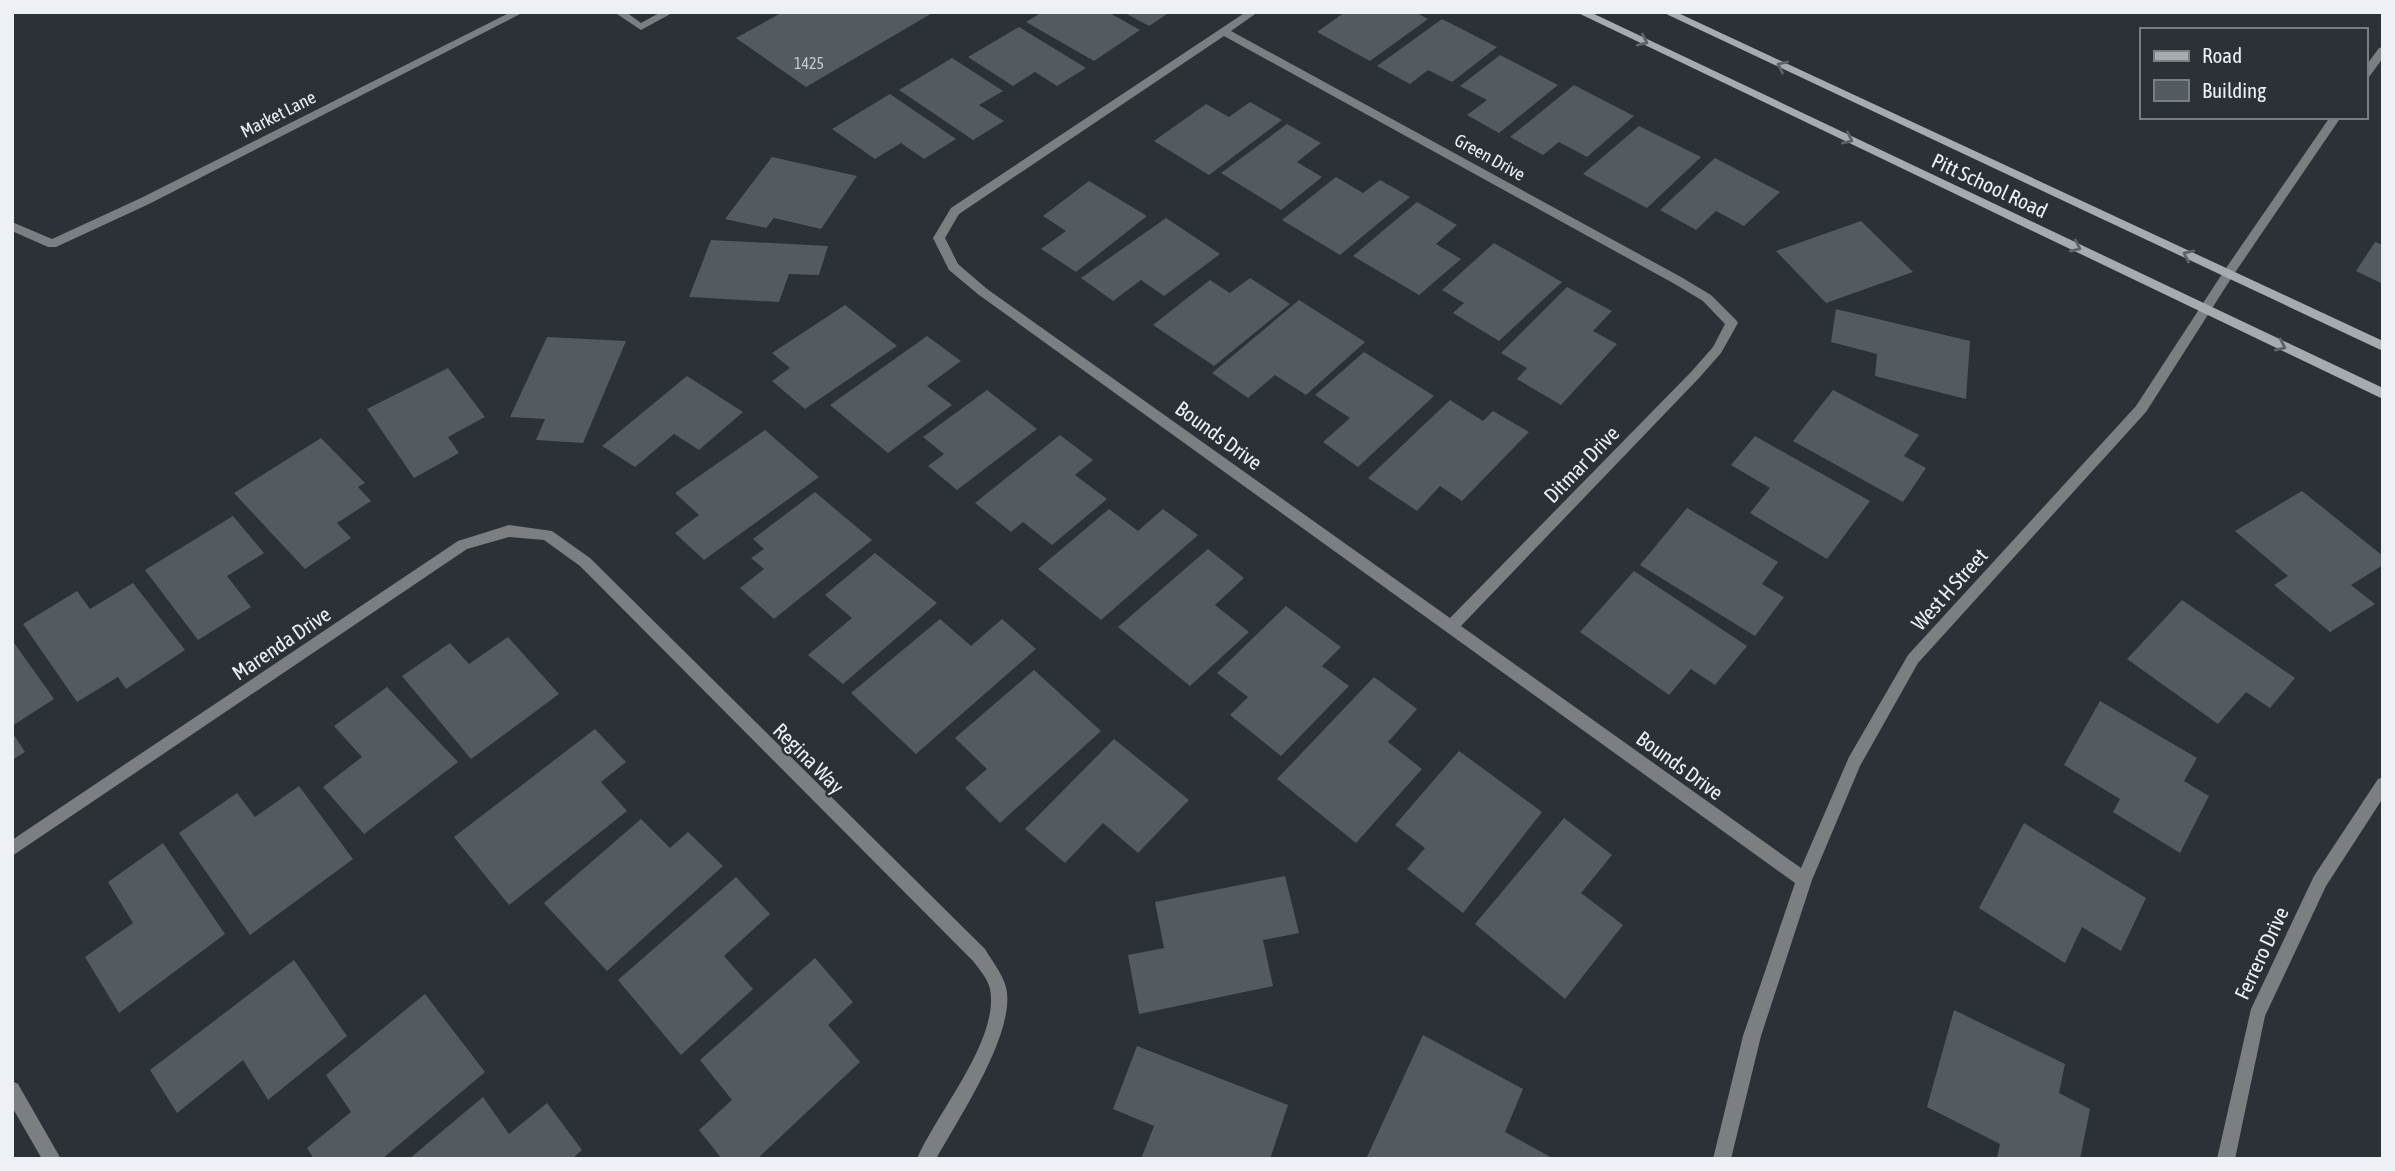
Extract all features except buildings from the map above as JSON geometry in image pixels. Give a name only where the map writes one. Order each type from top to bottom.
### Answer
[{"type":"main road","name":"Pitt School Road","points":[[1581,12],[2383,394]]},
{"type":"main road","name":"Pitt School Road","points":[[1667,12],[2383,346]]},
{"type":"street","name":"Market Lane","points":[[15,229],[52,244],[158,194],[519,12]]},
{"type":"street","points":[[620,12],[641,27],[670,12]]},
{"type":"street","name":"Bounds Drive","points":[[1253,12],[955,211],[939,238],[953,267],[983,292],[1804,880]]},
{"type":"street","name":"Green Drive","points":[[1224,32],[1677,280],[1707,298],[1732,323]]},
{"type":"street","points":[[2367,72],[2383,50]]},
{"type":"street","name":"West H Street","points":[[1722,1159],[1752,1036],[1804,880],[1854,762],[1913,659],[2141,409],[2228,274],[2335,119]]},
{"type":"street","name":"Ditmar Drive","points":[[1451,627],[1695,375],[1717,350],[1732,323]]},
{"type":"street","name":"Marenda Drive","points":[[12,849],[463,545],[509,531],[547,535],[584,562]]},
{"type":"street","name":"Regina Way","points":[[584,562],[979,955],[998,988],[998,1021],[984,1053],[926,1159]]},
{"type":"street","name":"Ferrero Drive","points":[[2226,1159],[2257,1015],[2320,881],[2383,784]]},
{"type":"street","points":[[12,1090],[52,1159]]}]
